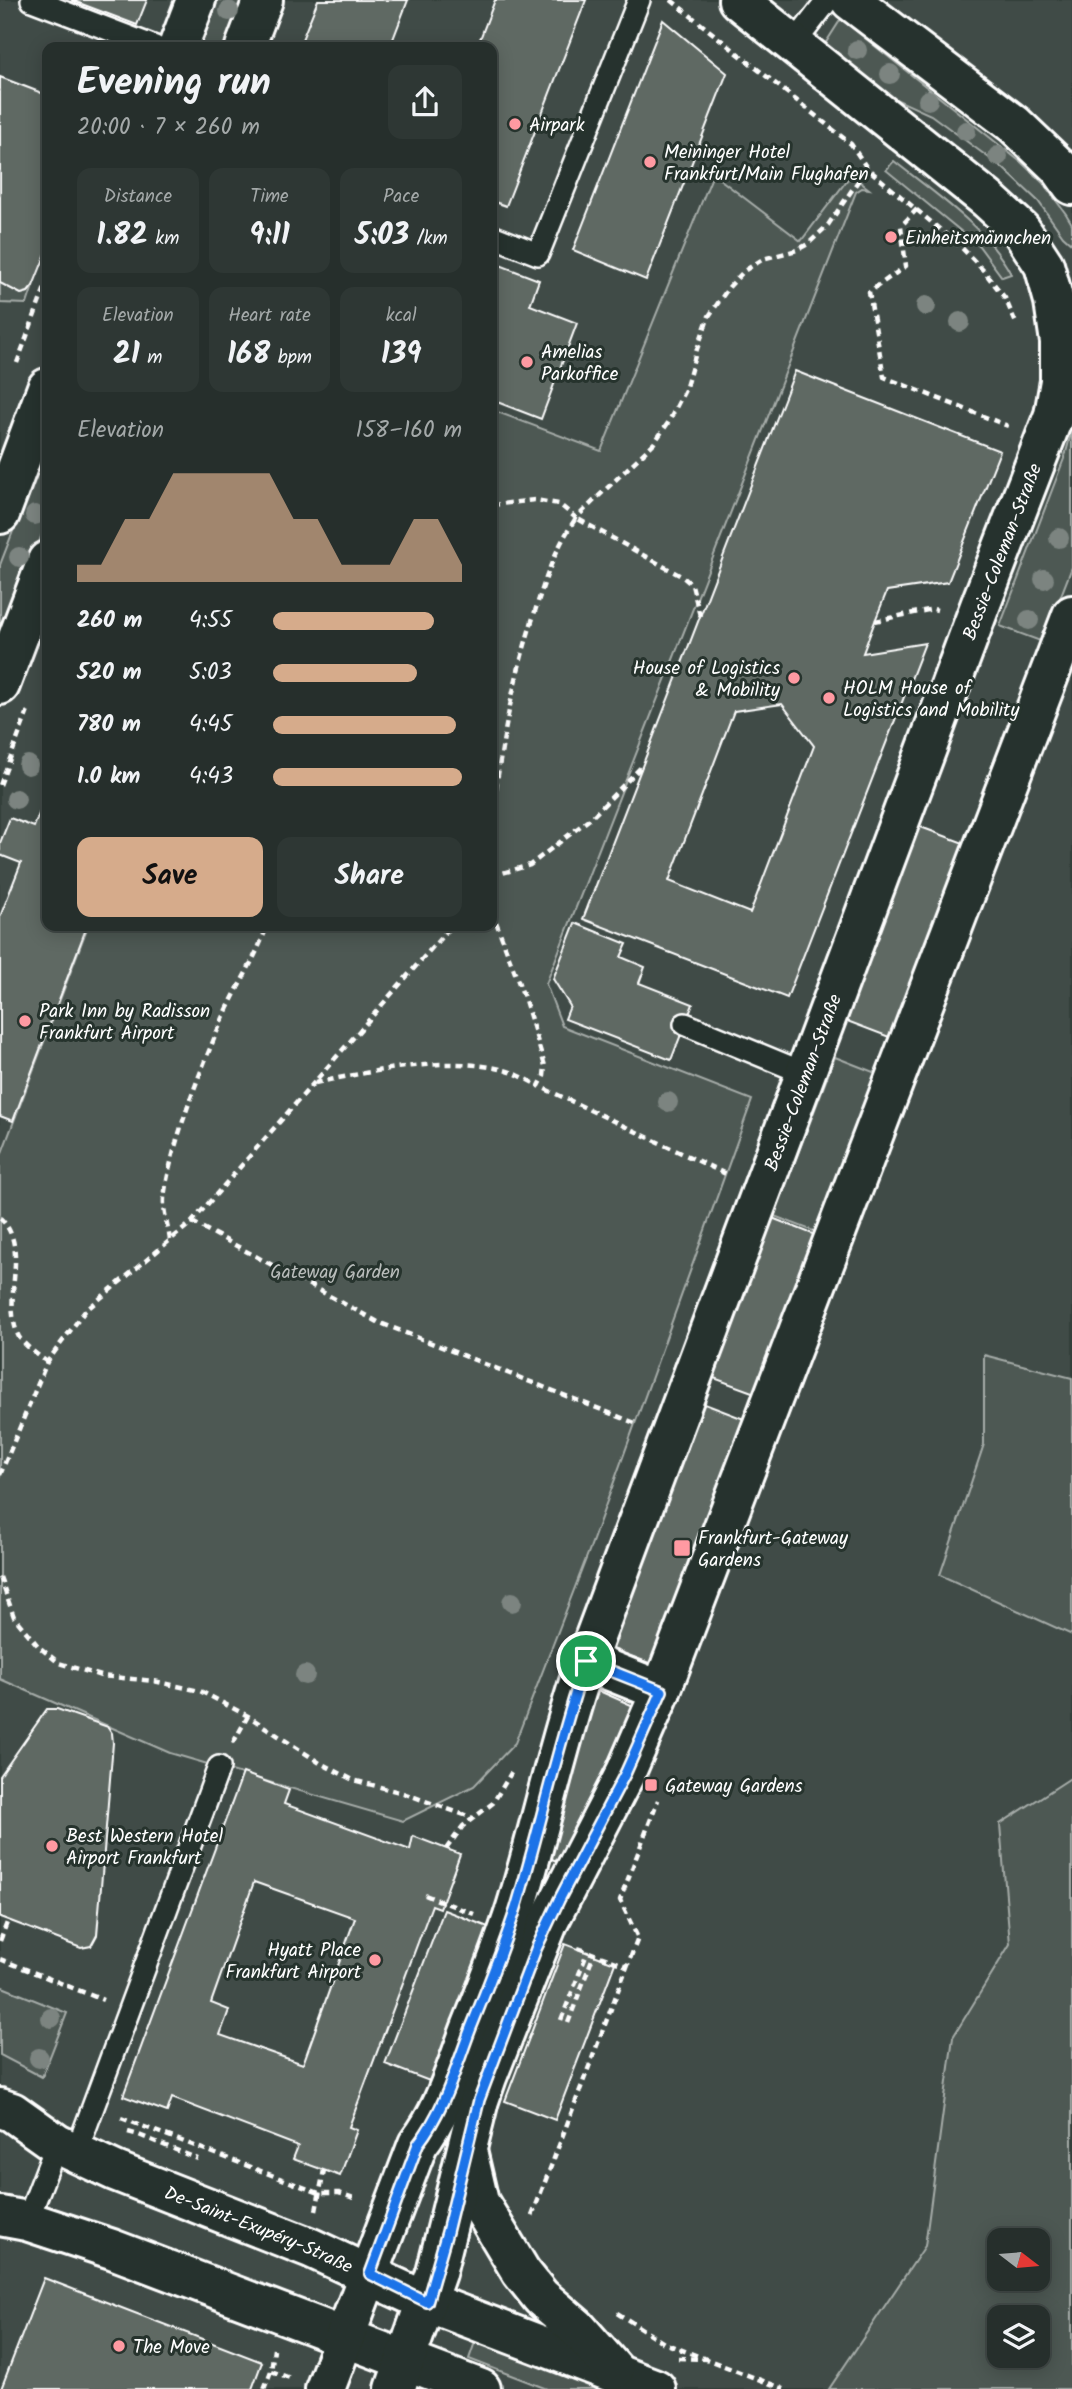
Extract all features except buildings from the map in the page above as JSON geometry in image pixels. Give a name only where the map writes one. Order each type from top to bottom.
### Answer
[{"type":"street","points":[[180,42],[197,0]]},
{"type":"street","points":[[247,42],[263,0]]},
{"type":"street","name":"Bessie-Coleman-Straße","points":[[325,2389],[418,2144],[431,2127],[451,2082],[505,1941],[586,1661],[804,1073],[1054,415],[1059,382],[1060,342],[1054,301],[1058,269],[987,199],[738,0]]},
{"type":"street","points":[[850,0],[1014,125],[1060,168],[1072,185]]},
{"type":"street","points":[[0,514],[42,401]]},
{"type":"street","points":[[17,692],[36,626],[42,591]]},
{"type":"street","points":[[400,2375],[427,2302],[479,2100],[536,1949],[626,1772],[662,1691],[1072,615]]},
{"type":"street","points":[[586,1661],[662,1691]]},
{"type":"street","name":"De-Saint-Exupéry-Straße","points":[[0,2108],[12,2112],[66,2149],[115,2172],[311,2248],[427,2302],[656,2389]]},
{"type":"street","points":[[467,2151],[479,2202],[521,2272],[541,2297],[577,2328],[618,2374]]},
{"type":"street","points":[[13,2218],[111,2249],[346,2338],[400,2375],[481,2389]]},
{"type":"lane","points":[[32,0],[142,42]]},
{"type":"lane","points":[[497,238],[538,254],[639,0]]},
{"type":"lane","points":[[793,45],[828,0]]},
{"type":"lane","points":[[685,1024],[804,1073]]},
{"type":"lane","points":[[13,2218],[92,2110],[219,1767]]},
{"type":"path","points":[[671,0],[851,144],[867,168],[962,248],[1004,298],[1019,330]]},
{"type":"path","points":[[497,782],[522,653],[559,544],[576,518],[654,443],[668,423],[685,390],[696,349],[709,316],[729,287],[744,271],[763,259],[797,250],[808,244],[828,225],[867,168]]},
{"type":"path","points":[[917,209],[901,226],[906,266],[869,292],[884,377],[1012,428]]},
{"type":"path","points":[[16,365],[42,295]]},
{"type":"path","points":[[497,504],[535,499],[559,504],[576,518],[683,577],[692,585],[700,616]]},
{"type":"path","points":[[875,621],[933,609],[940,612]]},
{"type":"path","points":[[0,785],[17,692]]},
{"type":"path","points":[[497,875],[530,865],[591,818],[643,765]]},
{"type":"path","points":[[497,924],[526,1000],[545,1066],[539,1086]]},
{"type":"path","points":[[170,1241],[164,1200],[173,1154],[223,1017],[265,931]]},
{"type":"path","points":[[0,1475],[47,1362],[85,1311],[192,1222],[447,931]]},
{"type":"path","points":[[314,1083],[374,1070],[460,1064],[505,1070],[735,1178]]},
{"type":"path","points":[[0,1218],[13,1240],[14,1257],[8,1297],[11,1318],[19,1338],[47,1362]]},
{"type":"path","points":[[192,1222],[378,1322],[642,1426]]},
{"type":"path","points":[[0,1577],[14,1616],[39,1647],[59,1663],[102,1676],[154,1681],[200,1691],[248,1716],[320,1763],[353,1780],[473,1818]]},
{"type":"path","points":[[446,1849],[463,1826],[493,1803],[502,1792],[513,1769]]},
{"type":"path","points":[[425,1895],[481,1916]]},
{"type":"path","points":[[0,1941],[8,1920]]},
{"type":"path","points":[[505,2247],[530,2230],[532,2214],[627,1966],[574,1946]]},
{"type":"path","points":[[561,2021],[591,1952]]},
{"type":"path","points":[[568,2023],[591,1952]]},
{"type":"path","points":[[0,1959],[90,1995]]},
{"type":"path","points":[[92,2110],[116,2116],[319,2193]]},
{"type":"path","points":[[607,2306],[664,2343],[784,2389]]},
{"type":"shaded area","name":"Gateway Gardens","points":[[0,0],[1072,0],[1072,1378],[985,1355],[984,1444],[940,1574],[1072,1635],[1072,1777],[1000,1824],[1010,1944],[953,2038],[925,2246],[829,2389],[0,2389]]},
{"type":"green space","points":[[218,0],[247,0],[231,42],[202,42]]},
{"type":"green space","points":[[841,19],[1022,163],[1043,183],[1072,224],[1072,244],[1038,201],[1004,169],[931,115],[891,97],[825,44]]},
{"type":"green space","points":[[894,161],[974,226],[1011,274],[1002,277],[979,246],[886,170]]},
{"type":"green space","name":"Gateway Garden","points":[[713,174],[801,241],[851,175],[869,189],[862,188],[856,192],[546,984],[562,1026],[752,1100],[589,1551],[515,1743],[474,1786],[403,1821],[170,1753],[0,1679],[0,1158],[86,931],[497,931],[497,412],[601,451]]},
{"type":"green space","points":[[0,283],[21,294],[28,292],[33,286],[27,304],[0,303]]},
{"type":"green space","points":[[1072,430],[1072,567],[1043,642],[1000,626],[1065,456]]},
{"type":"green space","points":[[42,456],[42,534],[0,644],[0,565]]},
{"type":"green space","points":[[835,1057],[876,1073],[816,1232],[774,1216]]},
{"type":"green space","points":[[984,1355],[1072,1378],[1072,1635],[940,1575],[984,1444]]},
{"type":"green space","points":[[1072,1777],[1072,2389],[829,2389],[925,2246],[953,2037],[1010,1944],[1000,1824]]},
{"type":"green space","points":[[0,1986],[67,2013],[42,2077],[0,2055]]},
{"type":"green space","points":[[475,2342],[600,2389],[547,2389],[469,2359]]},
{"type":"place","name":"Airpark","points":[[515,124]]},
{"type":"place","name":"Meininger Hotel Frankfurt/Main Flughafen","points":[[650,162]]},
{"type":"place","name":"Einheitsmännchen","points":[[891,237]]},
{"type":"place","name":"Amelias Parkoffice","points":[[527,362]]},
{"type":"place","name":"House of Logistics & Mobility","points":[[794,678]]},
{"type":"place","name":"HOLM House of Logistics and Mobility","points":[[829,698]]},
{"type":"place","name":"Park Inn by Radisson Frankfurt Airport","points":[[25,1021]]},
{"type":"place","name":"Frankfurt-Gateway Gardens","points":[[682,1548]]},
{"type":"place","name":"Gateway Gardens","points":[[651,1785]]},
{"type":"place","name":"Best Western Hotel Airport Frankfurt","points":[[52,1846]]},
{"type":"place","name":"Hyatt Place Frankfurt Airport","points":[[375,1960]]},
{"type":"place","name":"The Move","points":[[119,2346]]},
{"type":"route","points":[[586,1661],[662,1691],[626,1772],[536,1949],[479,2100],[427,2302],[370,2274],[418,2144],[431,2127],[451,2082],[505,1941],[586,1661]]}]
